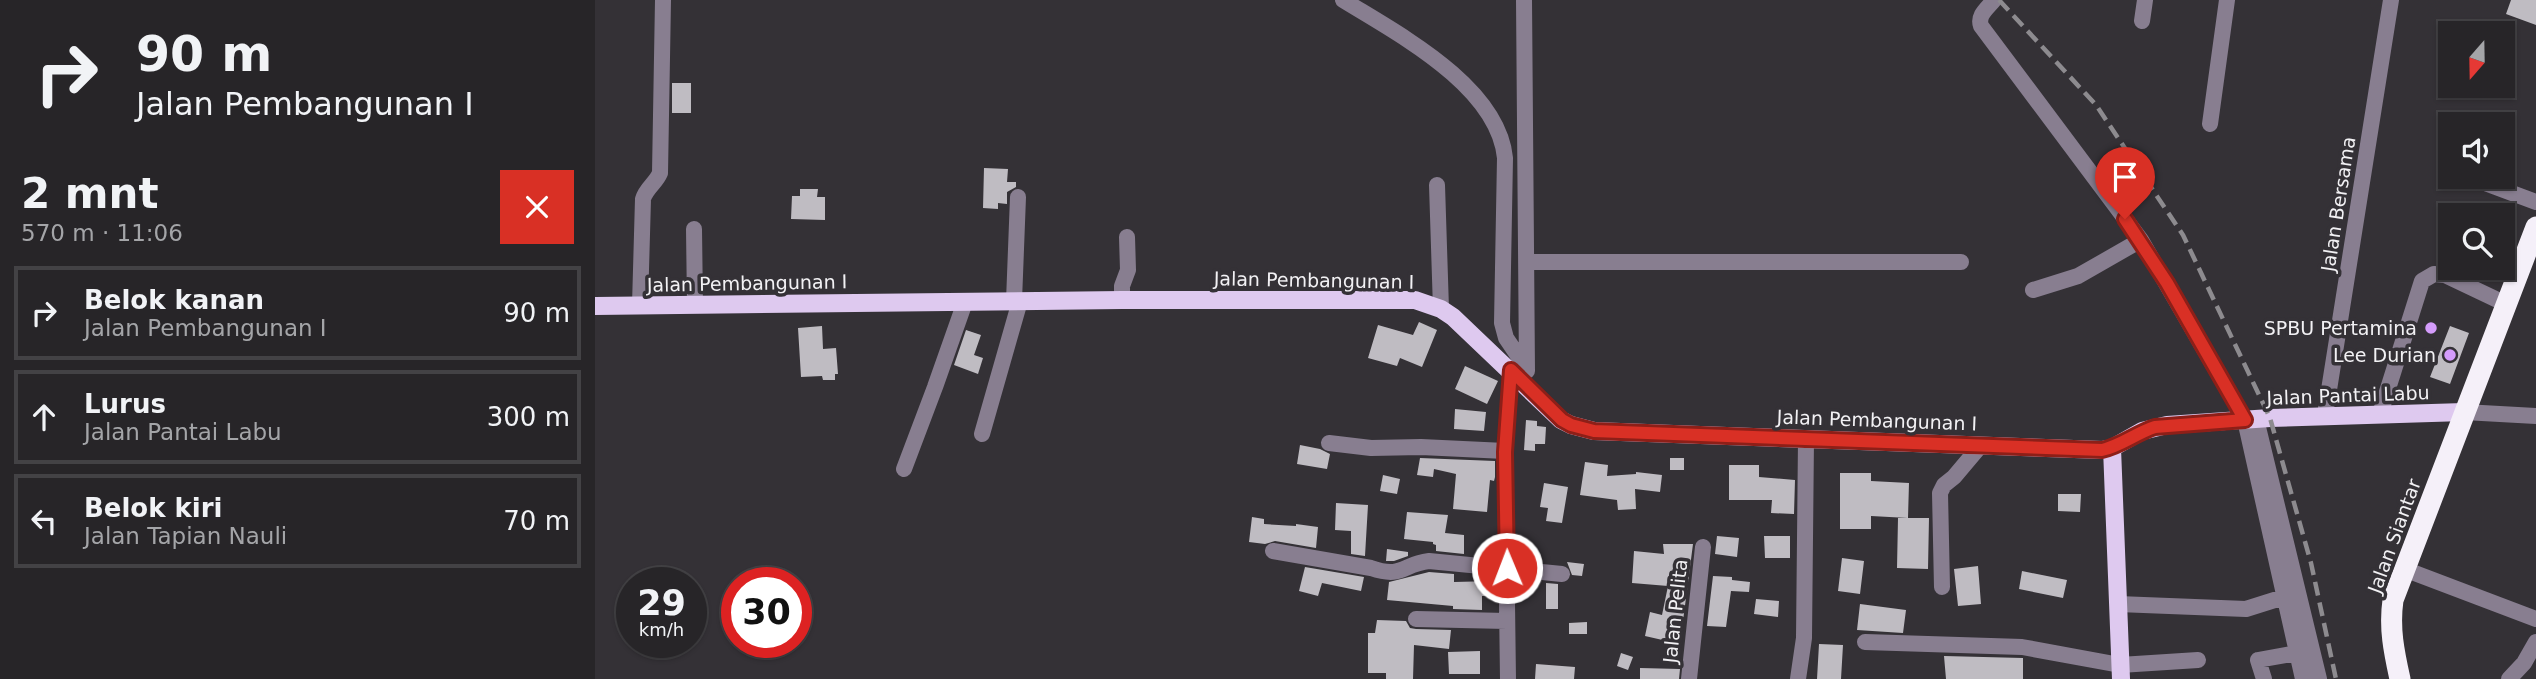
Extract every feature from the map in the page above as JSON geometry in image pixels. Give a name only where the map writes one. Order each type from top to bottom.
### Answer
[{"type":"highway","name":"Jalan Siantar","points":[[2400,679],[2390,620],[2393,600],[2536,228]]},
{"type":"main road","name":"Jalan Pembangunan I","points":[[595,306],[1122,300],[1415,300],[1441,309],[1522,375],[1562,420],[1594,431],[2084,450],[2112,448]]},
{"type":"main road","name":"Jalan Pantai Labu","points":[[2112,448],[2141,431],[2155,427],[2326,415],[2464,412]]},
{"type":"main road","points":[[2112,448],[2121,672]]},
{"type":"street","points":[[640,305],[643,199],[645,192],[660,173],[663,0]]},
{"type":"street","points":[[1343,0],[1447,68],[1481,104],[1498,130],[1505,158],[1502,323],[1522,375]]},
{"type":"street","points":[[1508,679],[1505,452],[1522,375],[1526,262],[1524,0]]},
{"type":"street","points":[[1994,0],[1982,14],[1979,22],[1981,26],[2141,240],[2250,419],[2274,522],[2319,679]]},
{"type":"street","points":[[2142,21],[2145,0]]},
{"type":"street","points":[[2210,124],[2227,0]]},
{"type":"street","name":"Jalan Bersama","points":[[2326,415],[2391,0]]},
{"type":"street","points":[[1437,185],[1441,309]]},
{"type":"street","points":[[2501,189],[2536,202]]},
{"type":"street","points":[[982,434],[1017,301],[1018,197]]},
{"type":"street","points":[[694,229],[695,304]]},
{"type":"street","points":[[1122,300],[1122,286],[1128,270],[1127,237]]},
{"type":"street","points":[[2033,290],[2078,276],[2141,240]]},
{"type":"street","points":[[1526,262],[1961,262]]},
{"type":"street","points":[[2380,414],[2422,281],[2434,274],[2445,275],[2506,304]]},
{"type":"street","points":[[904,470],[965,302]]},
{"type":"street","points":[[2464,412],[2536,416]]},
{"type":"street","points":[[1798,679],[1804,638],[1806,439]]},
{"type":"street","points":[[1329,443],[1371,449],[1421,447],[1505,452]]},
{"type":"street","points":[[1942,587],[1940,494],[1944,485],[1981,445]]},
{"type":"street","points":[[2274,522],[2284,597],[2303,679]]},
{"type":"street","name":"Jalan Pelita","points":[[1689,679],[1703,547]]},
{"type":"street","points":[[1273,551],[1386,573],[1397,573],[1429,562],[1562,573]]},
{"type":"street","points":[[2404,569],[2536,619]]},
{"type":"street","points":[[2118,604],[2246,609],[2284,597]]},
{"type":"street","points":[[1416,619],[1507,621]]},
{"type":"street","points":[[1865,642],[2022,647],[2121,672],[2198,660]]},
{"type":"street","points":[[2509,679],[2524,663],[2536,642]]},
{"type":"street","points":[[2263,679],[2258,660],[2297,653]]},
{"type":"building","points":[[2511,0],[2536,0],[2536,25],[2506,14]]},
{"type":"building","points":[[672,83],[691,83],[691,113],[672,113]]},
{"type":"building","points":[[984,168],[1008,169],[1007,182],[1016,182],[1016,187],[1007,192],[1007,204],[998,203],[998,209],[983,208]]},
{"type":"building","points":[[800,189],[818,189],[817,197],[825,197],[825,220],[791,219],[792,196],[800,196]]},
{"type":"building","points":[[1419,322],[1437,330],[1422,367],[1400,358],[1397,366],[1368,358],[1378,325],[1413,335]]},
{"type":"building","points":[[822,326],[823,349],[836,348],[838,374],[835,374],[835,380],[823,380],[822,376],[801,377],[798,328]]},
{"type":"building","name":"Lee Durian","points":[[2450,326],[2469,333],[2450,384],[2430,377]]},
{"type":"building","points":[[966,330],[981,335],[974,355],[983,358],[978,374],[954,365]]},
{"type":"building","points":[[1465,366],[1498,381],[1487,404],[1455,389]]},
{"type":"building","points":[[1455,409],[1486,412],[1484,431],[1454,429]]},
{"type":"building","points":[[1526,420],[1537,421],[1537,426],[1546,427],[1545,444],[1535,444],[1535,451],[1524,450]]},
{"type":"building","points":[[1300,445],[1330,454],[1327,469],[1297,464]]},
{"type":"building","points":[[1420,458],[1495,461],[1495,477],[1494,481],[1490,480],[1487,512],[1453,509],[1456,474],[1434,469],[1433,477],[1417,475]]},
{"type":"building","points":[[1670,458],[1684,458],[1684,470],[1670,470]]},
{"type":"building","points":[[1585,462],[1608,465],[1607,476],[1636,472],[1662,475],[1660,492],[1635,489],[1636,509],[1618,510],[1617,500],[1580,495]]},
{"type":"building","points":[[1729,465],[1759,465],[1759,477],[1795,480],[1794,514],[1771,513],[1772,500],[1729,500]]},
{"type":"building","points":[[1840,473],[1871,473],[1871,481],[1909,483],[1908,518],[1871,516],[1871,529],[1840,529]]},
{"type":"building","points":[[1383,475],[1400,479],[1397,494],[1380,491]]},
{"type":"building","points":[[1544,483],[1568,487],[1562,523],[1546,521],[1548,508],[1540,507]]},
{"type":"building","points":[[2058,494],[2081,494],[2080,512],[2058,511]]},
{"type":"building","points":[[1336,503],[1368,505],[1365,556],[1351,554],[1351,531],[1335,530]]},
{"type":"building","points":[[1407,512],[1448,515],[1445,533],[1464,535],[1464,554],[1436,551],[1433,542],[1404,539]]},
{"type":"building","points":[[1252,517],[1264,519],[1264,524],[1318,527],[1316,548],[1275,541],[1265,544],[1249,542]]},
{"type":"building","points":[[1898,518],[1929,518],[1928,569],[1897,568]]},
{"type":"building","points":[[1717,536],[1739,538],[1737,557],[1715,554]]},
{"type":"building","points":[[1764,536],[1790,536],[1790,558],[1765,558]]},
{"type":"building","points":[[1663,544],[1693,544],[1680,644],[1645,636],[1650,612],[1662,615],[1668,586],[1632,583],[1634,551],[1664,554]]},
{"type":"building","points":[[1387,549],[1408,552],[1408,556],[1386,561]]},
{"type":"building","points":[[1842,558],[1864,561],[1860,594],[1838,591]]},
{"type":"building","points":[[1567,562],[1584,564],[1582,576],[1572,575]]},
{"type":"building","points":[[1978,566],[1981,604],[1958,606],[1954,569]]},
{"type":"building","points":[[1305,567],[1364,577],[1361,591],[1322,583],[1318,596],[1299,591]]},
{"type":"building","points":[[2022,571],[2067,580],[2063,598],[2019,589]]},
{"type":"building","points":[[1429,572],[1454,574],[1454,582],[1493,581],[1494,596],[1482,596],[1482,610],[1387,600],[1389,582]]},
{"type":"building","points":[[1713,576],[1750,582],[1749,592],[1731,591],[1726,627],[1707,626]]},
{"type":"building","points":[[1546,583],[1558,584],[1558,609],[1546,609]]},
{"type":"building","points":[[1756,599],[1779,601],[1778,617],[1754,614]]},
{"type":"building","points":[[1860,604],[1906,610],[1903,633],[1857,630]]},
{"type":"building","points":[[1377,620],[1406,621],[1410,628],[1416,629],[1451,630],[1449,649],[1414,645],[1413,679],[1386,679],[1386,673],[1368,673],[1368,633],[1375,633]]},
{"type":"building","points":[[1587,622],[1587,634],[1569,634],[1569,623]]},
{"type":"building","points":[[1819,644],[1843,645],[1841,679],[1817,679]]},
{"type":"building","points":[[1480,651],[1480,674],[1449,674],[1448,652]]},
{"type":"building","points":[[1621,653],[1633,657],[1628,670],[1617,666]]},
{"type":"building","points":[[1944,656],[2023,658],[2023,679],[1946,679]]},
{"type":"building","points":[[1536,664],[1575,667],[1574,679],[1535,679]]},
{"type":"building","points":[[1640,668],[1680,669],[1679,679],[1640,679]]},
{"type":"railway","points":[[1999,0],[2096,105],[2183,235],[2270,418],[2311,563],[2336,679]]},
{"type":"place","name":"SPBU Pertamina","points":[[2431,328]]},
{"type":"place","name":"Lee Durian","points":[[2450,355]]},
{"type":"route","points":[[1507,568],[1505,452],[1511,370],[1562,420],[1594,431],[2102,450],[2112,448],[2141,431],[2155,427],[2245,420],[2167,283],[2125,219]]}]
